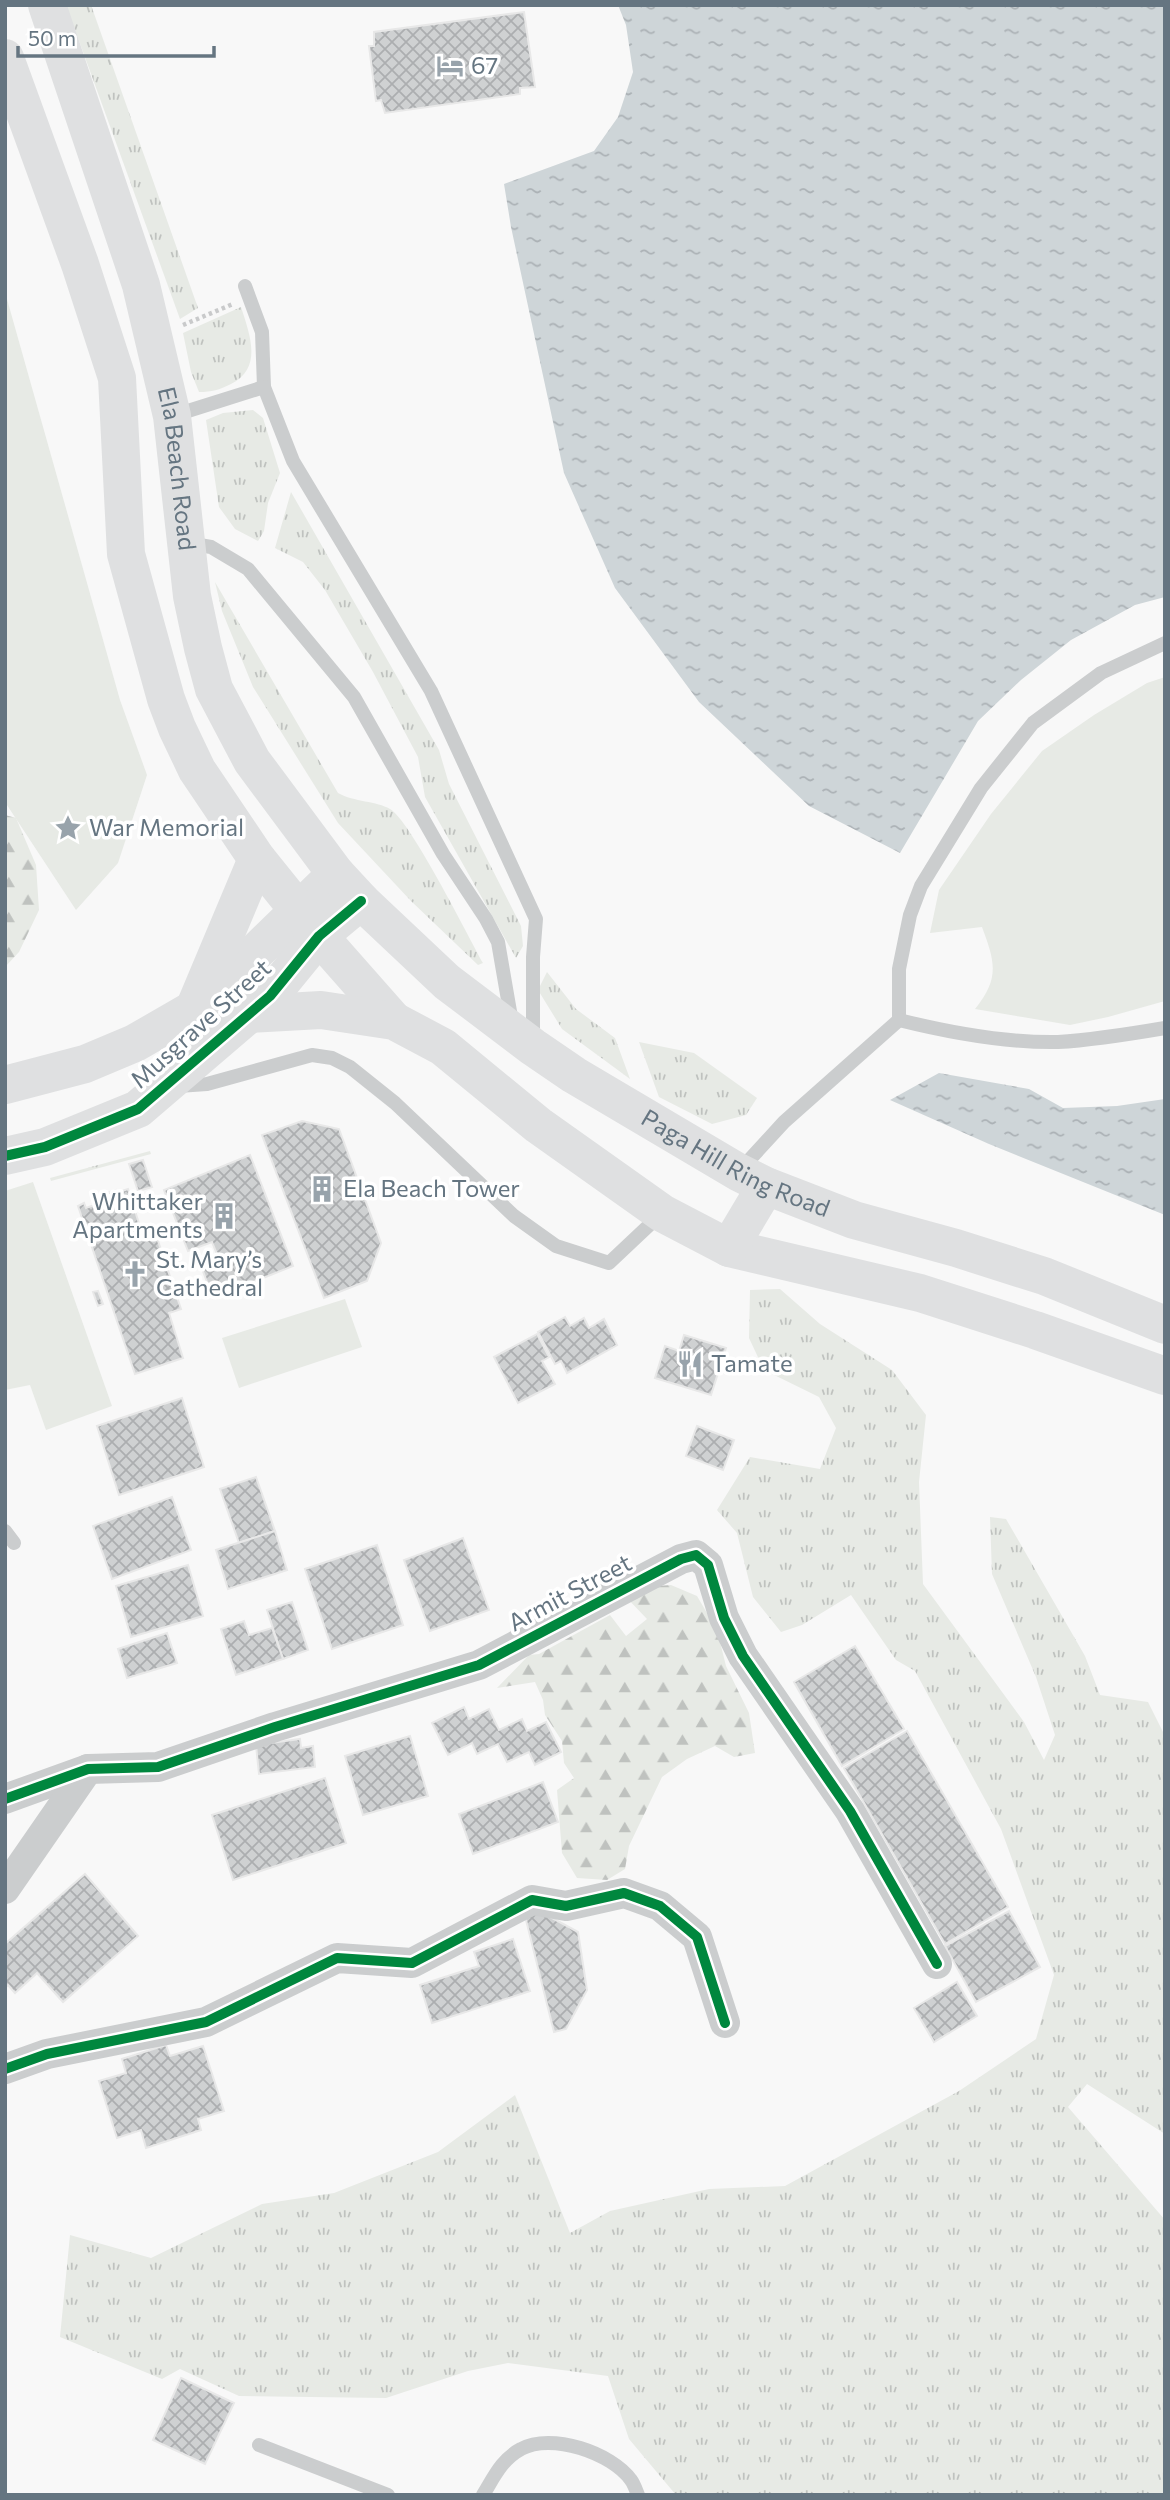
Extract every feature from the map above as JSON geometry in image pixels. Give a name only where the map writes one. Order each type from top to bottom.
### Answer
[{"type":"main road","name":"Ela Beach Road","points":[[47,5],[135,264],[172,416],[192,596],[214,689],[252,761],[336,874],[361,901]]},
{"type":"main road","name":"Ela Beach Road","points":[[5,58],[80,264],[117,378],[126,554],[166,699],[197,770],[257,859],[309,923]]},
{"type":"main road","points":[[194,1009],[257,859]]},
{"type":"main road","name":"Musgrave Street","points":[[5,1156],[46,1147],[138,1109],[250,1014],[271,996],[336,874]]},
{"type":"main road","name":"Paga Hill Ring Road","points":[[361,901],[447,982],[523,1040],[574,1075],[752,1179],[854,1220],[1044,1276],[1165,1325]]},
{"type":"main road","name":"Musgrave Street","points":[[5,1085],[85,1064],[135,1043],[194,1009],[309,923],[361,901]]},
{"type":"main road","points":[[309,923],[408,1028]]},
{"type":"main road","points":[[250,1014],[321,1010],[408,1028],[443,1047],[538,1125],[662,1213],[729,1248],[920,1293],[1165,1376]]},
{"type":"main road","points":[[729,1248],[752,1179]]},
{"type":"street","name":"Armit Street","points":[[5,1799],[88,1769],[158,1767],[275,1727],[479,1665],[681,1559],[696,1555],[708,1565],[724,1618],[743,1656],[850,1811],[937,1964]]},
{"type":"street","points":[[5,1889],[88,1769]]},
{"type":"street","points":[[5,2069],[47,2053],[206,2022],[337,1958],[412,1964],[532,1900],[566,1906],[624,1893],[660,1906],[697,1937],[725,2023]]},
{"type":"lane","points":[[243,293],[262,332],[264,387],[293,461],[431,691],[536,919],[523,1040]]},
{"type":"lane","points":[[172,416],[264,387]]},
{"type":"lane","points":[[186,543],[211,547],[248,569],[354,697],[443,854],[498,942],[523,1040]]},
{"type":"lane","points":[[752,1179],[783,1122],[899,1020],[899,970],[909,915],[920,886],[981,788],[1033,723],[1101,673],[1165,643]]},
{"type":"lane","points":[[899,1020],[934,1029],[1014,1040],[1059,1042],[1165,1028]]},
{"type":"lane","points":[[164,1087],[206,1084],[312,1055],[332,1058],[350,1066],[395,1103],[514,1216],[555,1246],[609,1263],[662,1213]]},
{"type":"lane","points":[[483,2495],[504,2460],[523,2447],[550,2443],[576,2445],[606,2458],[630,2478],[638,2495]]},
{"type":"lane","points":[[260,2445],[388,2495]]},
{"type":"path","points":[[176,328],[243,293]]},
{"type":"green space","points":[[66,5],[91,5],[198,308],[180,319]]},
{"type":"green space","points":[[5,292],[120,700],[147,775],[118,863],[76,910],[5,802]]},
{"type":"green space","points":[[241,307],[250,339],[251,360],[247,369],[241,377],[227,386],[199,392],[191,372],[183,333]]},
{"type":"green space","points":[[253,410],[263,418],[280,473],[268,503],[264,531],[258,541],[235,529],[219,507],[206,420],[223,413]]},
{"type":"green space","points":[[291,492],[439,750],[449,784],[521,926],[523,946],[516,958],[425,797],[418,757],[325,590],[303,562],[275,548]]},
{"type":"green space","points":[[215,582],[338,793],[385,806],[399,818],[424,855],[483,963],[478,965],[411,901],[338,823],[253,687],[222,611]]},
{"type":"green space","points":[[1165,677],[1165,1001],[1070,1025],[975,1009],[992,979],[990,950],[982,927],[930,933],[939,890],[991,814],[1042,751],[1147,683]]},
{"type":"green space","points":[[5,815],[16,818],[36,865],[39,910],[19,952],[5,967]]},
{"type":"green space","points":[[547,972],[576,1009],[615,1038],[630,1079],[562,1029],[538,990]]},
{"type":"green space","points":[[639,1042],[694,1053],[757,1098],[746,1115],[712,1124],[659,1097]]},
{"type":"green space","points":[[150,1151],[151,1154],[51,1181],[50,1178]]},
{"type":"green space","points":[[33,1182],[112,1406],[46,1430],[30,1385],[5,1390],[5,1191]]},
{"type":"green space","points":[[780,1289],[820,1324],[892,1370],[926,1415],[919,1482],[923,1584],[1024,1722],[1044,1760],[1055,1735],[1036,1677],[992,1574],[990,1517],[1006,1519],[1085,1656],[1100,1695],[1148,1702],[1165,1736],[1165,2134],[1087,2084],[1068,2107],[1165,2220],[1165,2495],[676,2495],[629,2439],[608,2376],[508,2363],[468,2371],[386,2398],[239,2396],[180,2369],[162,2379],[60,2337],[70,2235],[151,2258],[262,2204],[334,2193],[438,2152],[515,2095],[570,2233],[610,2211],[709,2189],[785,2186],[959,2091],[1036,2039],[1054,1975],[1001,1829],[915,1671],[896,1660],[851,1595],[802,1625],[781,1632],[753,1597],[737,1533],[717,1510],[750,1457],[820,1469],[836,1428],[819,1397],[764,1370],[749,1338],[750,1290]]},
{"type":"green space","points":[[345,1299],[362,1347],[239,1388],[222,1338]]},
{"type":"green space","points":[[671,1585],[697,1596],[717,1630],[726,1666],[749,1713],[755,1753],[734,1757],[715,1746],[687,1759],[662,1777],[629,1846],[625,1869],[607,1880],[577,1878],[562,1853],[557,1790],[574,1778],[564,1763],[562,1741],[545,1715],[543,1700],[535,1682],[497,1688],[529,1655],[539,1654],[610,1615],[626,1636],[647,1619],[625,1596],[642,1587]]},
{"type":"water","points":[[618,5],[1165,5],[1165,597],[1135,605],[1071,640],[1021,680],[978,721],[900,853],[809,806],[699,702],[615,588],[564,473],[504,184],[594,151],[618,117],[633,72],[626,25]]},
{"type":"water","points":[[939,1073],[1029,1089],[1063,1108],[1117,1106],[1165,1099],[1165,1215],[989,1144],[890,1100]]},
{"type":"building","points":[[524,12],[535,87],[520,88],[520,94],[385,113],[381,100],[376,101],[369,46],[374,46],[374,32]]},
{"type":"building","name":"Ela Beach Tower","points":[[302,1121],[339,1129],[381,1243],[367,1281],[324,1298],[262,1135]]},
{"type":"building","name":"Whittaker Apartments","points":[[250,1155],[293,1266],[213,1298],[201,1266],[219,1259],[212,1242],[188,1251],[164,1190]]},
{"type":"building","points":[[143,1160],[152,1187],[138,1191],[129,1164]]},
{"type":"building","name":"St. Mary’s Cathedral","points":[[128,1189],[144,1239],[156,1235],[181,1309],[169,1313],[183,1358],[135,1374],[78,1206],[84,1203],[86,1208],[120,1196],[119,1192]]},
{"type":"building","points":[[116,1190],[118,1197],[104,1201],[102,1195]]},
{"type":"building","points":[[98,1291],[103,1304],[98,1306],[93,1292]]},
{"type":"building","points":[[565,1317],[570,1326],[584,1318],[589,1328],[604,1319],[617,1345],[567,1373],[561,1361],[555,1364],[538,1332]]},
{"type":"building","points":[[537,1334],[549,1357],[542,1361],[555,1384],[518,1403],[494,1357]]},
{"type":"building","name":"Tamate","points":[[684,1335],[726,1348],[711,1395],[655,1378],[665,1346],[679,1351]]},
{"type":"building","points":[[182,1398],[204,1467],[119,1495],[97,1426]]},
{"type":"building","points":[[697,1426],[734,1440],[723,1470],[686,1456]]},
{"type":"building","points":[[256,1477],[275,1531],[239,1543],[220,1489]]},
{"type":"building","points":[[172,1497],[191,1550],[112,1579],[93,1526]]},
{"type":"building","points":[[275,1531],[287,1570],[228,1589],[216,1550]]},
{"type":"building","points":[[463,1538],[489,1610],[430,1631],[404,1560]]},
{"type":"building","points":[[377,1545],[403,1625],[332,1649],[305,1569]]},
{"type":"building","points":[[188,1565],[203,1616],[131,1637],[116,1586]]},
{"type":"building","points":[[292,1602],[308,1650],[283,1659],[267,1610]]},
{"type":"building","points":[[244,1621],[249,1635],[272,1628],[283,1659],[236,1675],[221,1629]]},
{"type":"building","points":[[167,1633],[177,1663],[127,1678],[118,1649]]},
{"type":"building","points":[[855,1646],[904,1729],[842,1766],[794,1682]]},
{"type":"building","points":[[464,1707],[469,1719],[489,1709],[499,1730],[522,1719],[527,1731],[546,1722],[561,1752],[535,1765],[529,1752],[507,1762],[498,1744],[477,1754],[472,1743],[448,1755],[432,1723]]},
{"type":"building","points":[[907,1731],[1008,1907],[945,1944],[844,1768]]},
{"type":"building","points":[[410,1736],[428,1796],[363,1815],[345,1756]]},
{"type":"building","points":[[300,1739],[301,1748],[313,1746],[315,1767],[259,1774],[256,1745]]},
{"type":"building","points":[[325,1778],[346,1843],[233,1880],[212,1815]]},
{"type":"building","points":[[543,1782],[558,1822],[473,1854],[459,1814]]},
{"type":"building","points":[[85,1874],[138,1936],[63,2002],[37,1973],[15,1993],[8,1985],[5,1988],[5,1944]]},
{"type":"building","points":[[1009,1911],[1040,1967],[976,2002],[945,1946]]},
{"type":"building","points":[[541,1912],[578,1932],[587,1990],[566,2029],[554,2032],[525,1916]]},
{"type":"building","points":[[513,1939],[530,1991],[432,2023],[420,1985],[479,1966],[474,1952]]},
{"type":"building","points":[[957,1982],[977,2016],[934,2042],[914,2008]]},
{"type":"building","points":[[166,2045],[170,2056],[203,2046],[224,2111],[198,2119],[201,2130],[146,2148],[141,2130],[117,2138],[99,2081],[126,2073],[122,2059]]},
{"type":"building","points":[[181,2378],[234,2403],[205,2464],[153,2440]]},
{"type":"cycle path","points":[[5,1156],[45,1147],[138,1109],[270,996],[319,936],[361,901]]},
{"type":"cycle path","points":[[5,1799],[88,1769],[158,1767],[275,1727],[479,1665],[681,1559],[696,1555],[708,1565],[724,1618],[743,1656],[850,1811],[937,1964]]},
{"type":"cycle path","points":[[5,2069],[47,2054],[206,2022],[337,1958],[412,1963],[532,1900],[566,1906],[624,1893],[660,1906],[697,1937],[725,2023]]},
{"type":"place","name":"67","points":[[450,66]]},
{"type":"place","name":"War Memorial","points":[[68,828]]},
{"type":"place","name":"Ela Beach Tower","points":[[322,1189]]},
{"type":"place","name":"Whittaker Apartments","points":[[224,1216]]},
{"type":"place","name":"St. Mary’s Cathedral","points":[[135,1274]]},
{"type":"place","name":"Tamate","points":[[690,1364]]}]
